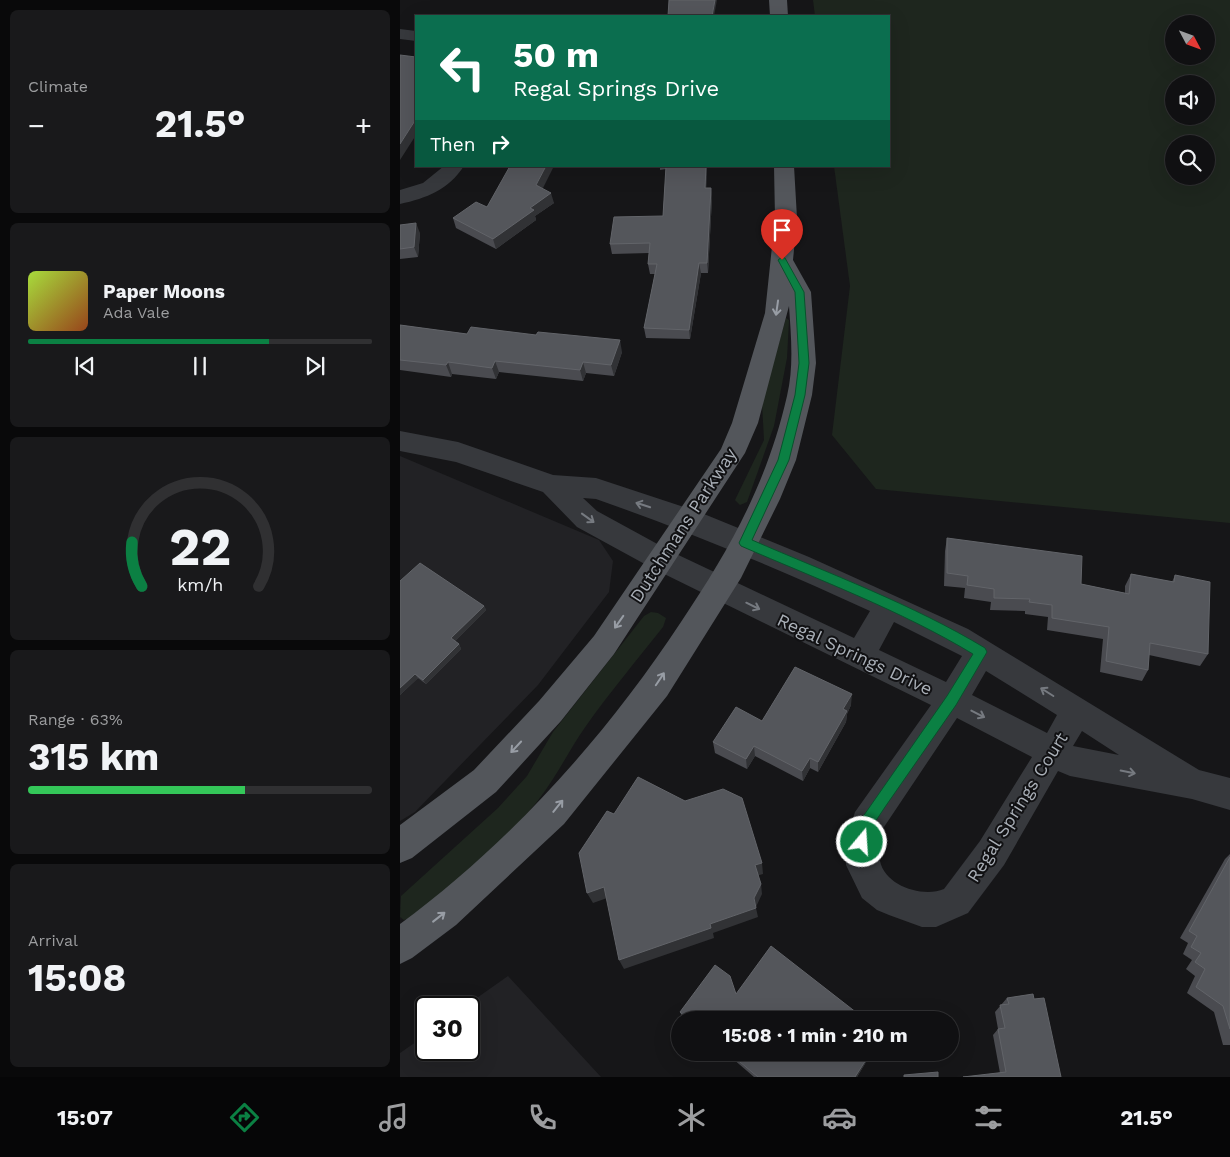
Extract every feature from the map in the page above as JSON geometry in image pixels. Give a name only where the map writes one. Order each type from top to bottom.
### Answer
[{"type":"main road","points":[[778,0],[779,15]]},
{"type":"main road","name":"Dutchmans Parkway","points":[[400,846],[484,781],[550,711],[604,645],[732,453],[744,422],[777,313],[786,218],[784,167]]},
{"type":"main road","points":[[400,946],[444,913],[552,813],[656,686],[719,589],[745,543],[784,460],[800,395],[804,363],[800,292],[782,260]]},
{"type":"street","points":[[400,34],[415,36]]},
{"type":"street","points":[[400,197],[426,190],[441,182],[453,167]]},
{"type":"street","points":[[400,440],[458,452],[552,485]]},
{"type":"street","name":"Regal Springs Drive","points":[[552,485],[596,489],[689,520],[888,605],[958,638],[1192,784]]},
{"type":"street","name":"Regal Springs Drive","points":[[552,485],[587,519],[662,560],[952,700],[1070,761],[1192,784],[1230,794]]},
{"type":"street","points":[[860,656],[888,605]]},
{"type":"street","name":"Regal Springs Court","points":[[980,652],[952,700],[867,823],[862,842],[863,865],[874,886],[889,898],[922,910],[936,910],[956,900],[992,853],[1077,711]]},
{"type":"shaded area","points":[[813,0],[1230,0],[1230,523],[876,489],[832,435],[850,286],[834,167],[890,167],[890,15],[815,15]]},
{"type":"shaded area","points":[[786,318],[789,320],[787,358],[774,426],[747,502],[740,505],[735,500],[764,440],[762,403]]},
{"type":"shaded area","points":[[400,456],[599,540],[613,561],[609,592],[538,685],[415,812],[400,821]]},
{"type":"shaded area","points":[[651,612],[658,613],[666,618],[663,627],[595,713],[529,812],[475,867],[435,902],[404,920],[400,917],[401,896],[498,808],[527,776],[553,732],[644,616]]},
{"type":"shaded area","points":[[508,976],[601,1077],[400,1077],[400,1053],[415,1043],[415,1061],[480,1061],[480,996]]},
{"type":"building","points":[[669,0],[715,0],[712,15],[668,15]]},
{"type":"building","points":[[400,55],[415,57],[415,121],[400,144]]},
{"type":"building","points":[[509,167],[545,167],[536,185],[551,193],[530,208],[534,210],[493,239],[453,218],[476,202],[487,207]]},
{"type":"building","points":[[666,167],[706,167],[705,188],[711,188],[707,263],[699,263],[689,330],[644,328],[657,264],[648,264],[650,243],[610,244],[614,217],[663,216]]},
{"type":"building","points":[[416,223],[414,247],[400,249],[400,225]]},
{"type":"building","points":[[400,325],[467,334],[471,327],[536,335],[538,332],[620,340],[611,365],[583,362],[580,370],[495,361],[492,368],[448,362],[446,365],[400,360]]},
{"type":"building","points":[[947,538],[1082,556],[1081,584],[1129,594],[1131,574],[1174,582],[1175,575],[1210,582],[1208,654],[1150,643],[1148,670],[1106,661],[1109,627],[1052,618],[1052,605],[1029,602],[1030,599],[994,598],[994,589],[967,585],[968,576],[947,573]]},
{"type":"building","points":[[420,563],[484,606],[451,638],[459,644],[423,680],[415,674],[400,688],[400,581]]},
{"type":"building","points":[[795,667],[852,694],[843,709],[847,711],[818,762],[810,758],[802,771],[754,746],[746,759],[713,742],[736,707],[762,721]]},
{"type":"building","points":[[638,777],[685,801],[723,789],[742,798],[762,863],[755,865],[761,884],[754,898],[756,908],[710,924],[711,928],[619,960],[604,887],[587,893],[579,853],[607,811],[614,814]]},
{"type":"building","points":[[1230,857],[1230,1029],[1223,1006],[1196,987],[1205,969],[1195,962],[1201,953],[1191,947],[1197,936],[1189,931]]},
{"type":"building","points":[[771,946],[854,1011],[681,1011],[715,965],[730,976],[736,994]]},
{"type":"building","points":[[1033,994],[1034,999],[1044,998],[1061,1077],[963,1077],[1006,1072],[998,1029],[1005,1028],[1000,1005],[1009,1004],[1007,998]]},
{"type":"building","points":[[739,1061],[865,1061],[855,1077],[758,1077]]},
{"type":"building","points":[[938,1072],[938,1077],[904,1077],[904,1075]]},
{"type":"route","points":[[782,260],[800,292],[804,363],[800,395],[784,460],[745,543],[878,600],[958,638],[980,652],[952,700],[880,802],[867,823],[862,842]]}]
